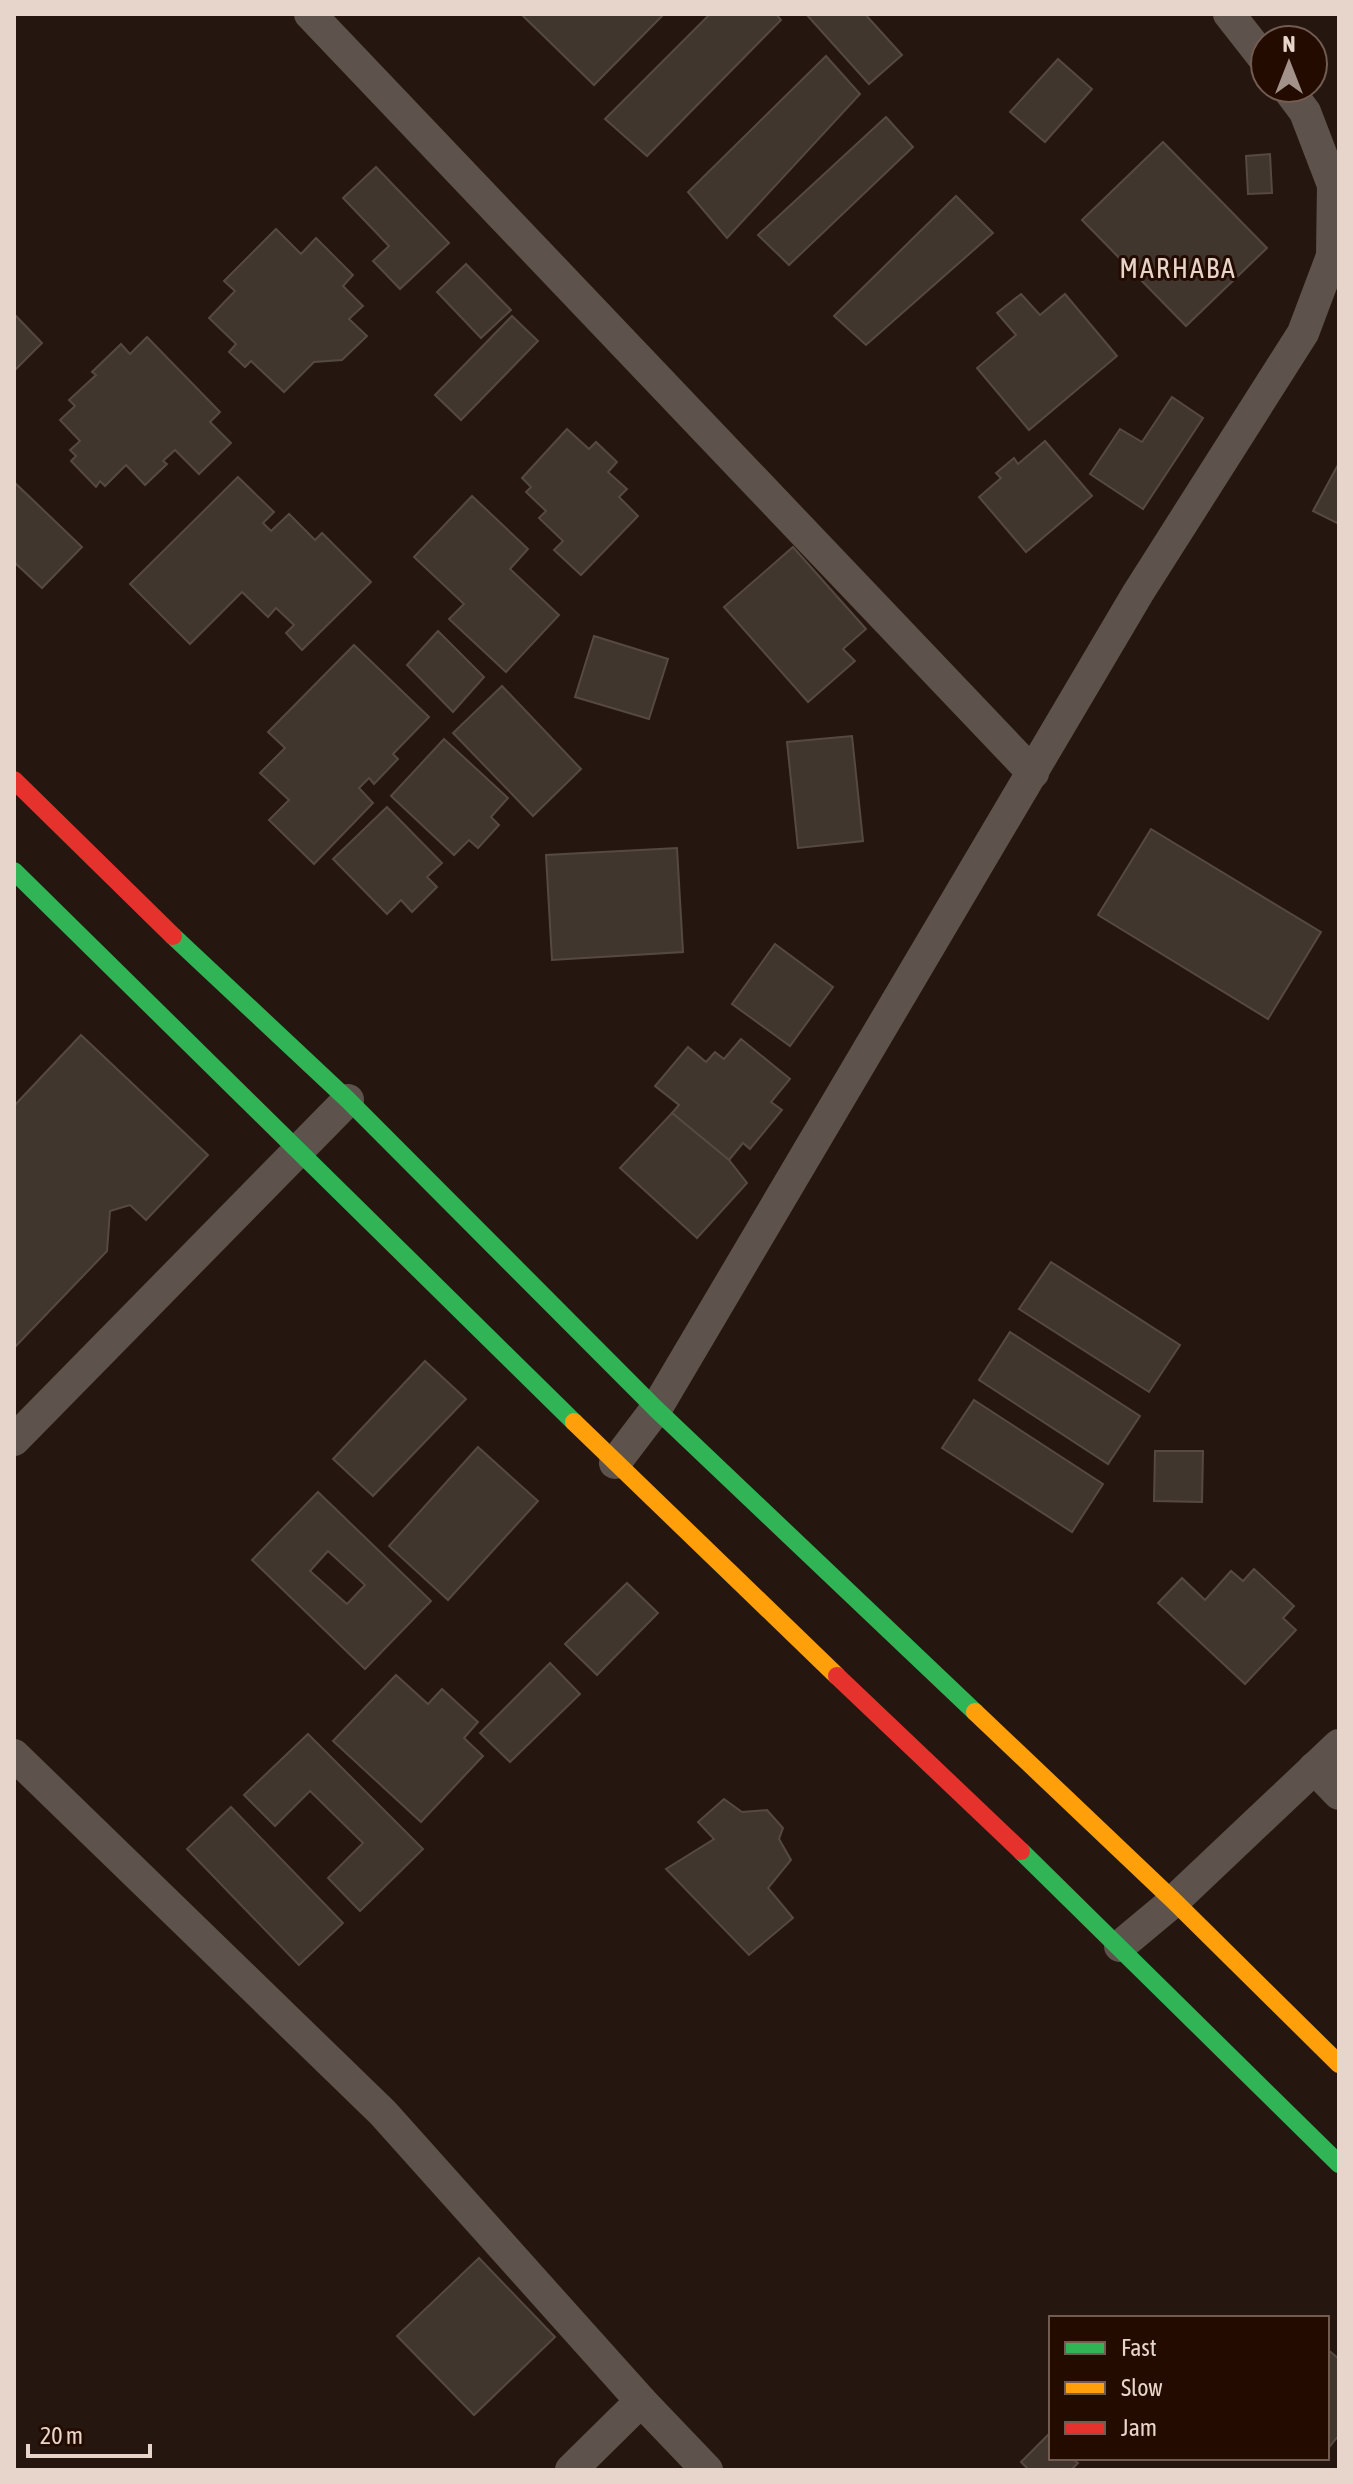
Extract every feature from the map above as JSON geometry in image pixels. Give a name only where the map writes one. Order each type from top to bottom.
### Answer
[{"type":"street","points":[[310,14],[1033,773]]},
{"type":"street","points":[[1229,14],[1249,40]]},
{"type":"street","points":[[615,1463],[656,1409],[1138,593],[1303,333],[1332,256],[1336,187],[1299,104]]},
{"type":"street","points":[[14,780],[208,971],[348,1100],[656,1409],[1174,1901],[1339,2064]]},
{"type":"street","points":[[14,871],[615,1463],[1120,1946],[1339,2164]]},
{"type":"street","points":[[14,1440],[348,1100]]},
{"type":"street","points":[[1120,1946],[1174,1901],[1339,1745]]},
{"type":"street","points":[[14,1755],[383,2113],[641,2401],[707,2470]]},
{"type":"street","points":[[1314,1768],[1339,1794]]},
{"type":"street","points":[[571,2470],[641,2401]]},
{"type":"building","points":[[521,14],[664,14],[594,85]]},
{"type":"building","points":[[710,14],[776,14],[781,20],[647,156],[605,119]]},
{"type":"building","points":[[806,14],[865,14],[902,55],[869,84]]},
{"type":"building","points":[[826,56],[860,94],[727,238],[688,192]]},
{"type":"building","points":[[1058,59],[1092,89],[1045,142],[1010,112]]},
{"type":"building","points":[[886,117],[913,147],[789,265],[758,235]]},
{"type":"building","points":[[1163,142],[1267,248],[1186,326],[1082,220]]},
{"type":"building","points":[[1270,154],[1272,193],[1248,194],[1246,156]]},
{"type":"building","points":[[376,167],[449,243],[400,289],[373,261],[389,246],[343,198]]},
{"type":"building","points":[[956,196],[993,233],[866,345],[834,316]]},
{"type":"building","points":[[276,229],[301,254],[316,238],[353,275],[343,286],[363,306],[349,319],[367,336],[342,360],[314,362],[284,392],[251,361],[245,367],[229,352],[236,344],[209,318],[235,291],[224,281]]},
{"type":"building","points":[[466,264],[511,310],[481,338],[437,292]]},
{"type":"building","points":[[1021,294],[1040,315],[1065,294],[1117,356],[1029,430],[977,368],[1016,335],[997,313]]},
{"type":"building","points":[[16,316],[42,343],[14,371],[14,319]]},
{"type":"building","points":[[512,316],[538,341],[461,420],[435,395]]},
{"type":"building","points":[[147,337],[220,412],[210,422],[231,443],[199,474],[175,450],[163,461],[167,464],[145,485],[126,465],[105,486],[100,481],[96,487],[71,461],[76,456],[70,450],[80,441],[60,420],[75,406],[69,400],[96,375],[92,372],[121,344],[130,354]]},
{"type":"building","points":[[1172,397],[1203,418],[1143,509],[1090,474],[1120,429],[1142,442]]},
{"type":"building","points":[[567,429],[589,449],[596,442],[617,462],[608,472],[627,489],[619,497],[638,516],[581,575],[554,550],[563,541],[539,518],[546,511],[526,492],[531,487],[522,478]]},
{"type":"building","points":[[1045,441],[1092,496],[1026,552],[979,497],[1001,478],[996,473],[1014,458],[1018,464]]},
{"type":"building","points":[[1339,463],[1339,524],[1313,511]]},
{"type":"building","points":[[238,477],[274,512],[263,523],[271,531],[289,514],[315,540],[322,533],[371,582],[302,650],[286,633],[294,625],[276,608],[268,617],[242,592],[190,644],[130,584]]},
{"type":"building","points":[[14,482],[82,547],[42,588],[14,562]]},
{"type":"building","points":[[472,496],[528,549],[510,569],[559,615],[506,672],[449,619],[464,604],[414,557]]},
{"type":"building","points":[[793,547],[866,629],[843,649],[855,661],[808,702],[724,607]]},
{"type":"building","points":[[438,631],[484,677],[453,712],[407,665]]},
{"type":"building","points":[[594,636],[668,659],[649,719],[575,697]]},
{"type":"building","points":[[354,645],[429,717],[393,754],[398,759],[374,784],[369,778],[359,788],[373,803],[314,864],[269,820],[289,800],[260,773],[285,748],[268,732]]},
{"type":"building","points":[[502,686],[581,769],[533,816],[453,733]]},
{"type":"building","points":[[852,736],[863,841],[798,848],[787,742]]},
{"type":"building","points":[[444,739],[508,798],[491,817],[499,825],[478,848],[469,840],[454,855],[391,796]]},
{"type":"building","points":[[387,807],[442,863],[427,877],[437,887],[412,912],[401,900],[387,914],[333,859]]},
{"type":"building","points":[[1151,829],[1321,932],[1268,1019],[1098,915]]},
{"type":"building","points":[[677,848],[683,952],[552,960],[546,855]]},
{"type":"building","points":[[775,944],[833,987],[790,1046],[732,1004]]},
{"type":"building","points":[[81,1035],[208,1155],[146,1220],[130,1205],[110,1211],[107,1251],[14,1348],[14,1106]]},
{"type":"building","points":[[741,1039],[790,1079],[771,1102],[782,1110],[750,1149],[743,1143],[729,1160],[672,1113],[679,1105],[655,1086],[688,1047],[706,1062],[715,1052],[724,1059]]},
{"type":"building","points":[[672,1113],[729,1160],[747,1183],[697,1238],[620,1168]]},
{"type":"building","points":[[1051,1262],[1180,1345],[1149,1392],[1019,1309]]},
{"type":"building","points":[[1010,1332],[1140,1416],[1108,1464],[979,1380]]},
{"type":"building","points":[[425,1361],[466,1399],[373,1496],[333,1459]]},
{"type":"building","points":[[974,1400],[1103,1484],[1072,1532],[942,1448]]},
{"type":"building","points":[[478,1447],[538,1501],[448,1600],[389,1546]]},
{"type":"building","points":[[1155,1451],[1203,1451],[1202,1502],[1154,1501]]},
{"type":"building","points":[[318,1492],[431,1601],[365,1669],[252,1560]],"holes":[[[328,1551],[365,1585],[347,1604],[310,1571]]]},
{"type":"building","points":[[1254,1569],[1294,1606],[1283,1618],[1296,1630],[1245,1684],[1158,1603],[1182,1578],[1205,1600],[1231,1571],[1243,1581]]},
{"type":"building","points":[[627,1583],[658,1613],[597,1675],[565,1644]]},
{"type":"building","points":[[550,1663],[580,1694],[510,1762],[480,1733]]},
{"type":"building","points":[[396,1675],[428,1704],[442,1689],[478,1722],[464,1738],[483,1756],[421,1822],[333,1741]]},
{"type":"building","points":[[308,1734],[423,1849],[360,1911],[328,1878],[363,1843],[310,1791],[275,1826],[244,1795]]},
{"type":"building","points":[[724,1799],[742,1812],[767,1810],[783,1828],[779,1839],[791,1860],[768,1888],[793,1918],[749,1955],[666,1869],[714,1839],[698,1822]]},
{"type":"building","points":[[231,1807],[343,1923],[299,1965],[187,1849]]},
{"type":"building","points":[[479,2258],[555,2337],[474,2415],[397,2336]]},
{"type":"building","points":[[1329,2351],[1339,2359],[1339,2435],[1329,2448]]},
{"type":"building","points":[[1048,2435],[1049,2460],[1074,2460],[1078,2463],[1071,2470],[1027,2470],[1021,2462]]},
{"type":"traffic: fast","points":[[14,871],[574,1422]]},
{"type":"traffic: fast","points":[[173,936],[348,1100],[656,1409],[975,1712]]},
{"type":"traffic: fast","points":[[1021,1851],[1339,2164]]},
{"type":"traffic: slow","points":[[574,1422],[837,1676]]},
{"type":"traffic: slow","points":[[975,1712],[1174,1901],[1339,2064]]},
{"type":"traffic: jam","points":[[14,780],[173,936]]},
{"type":"traffic: jam","points":[[837,1676],[1021,1851]]},
{"type":"district","name":"MARHABA","points":[[1178,268]]}]
